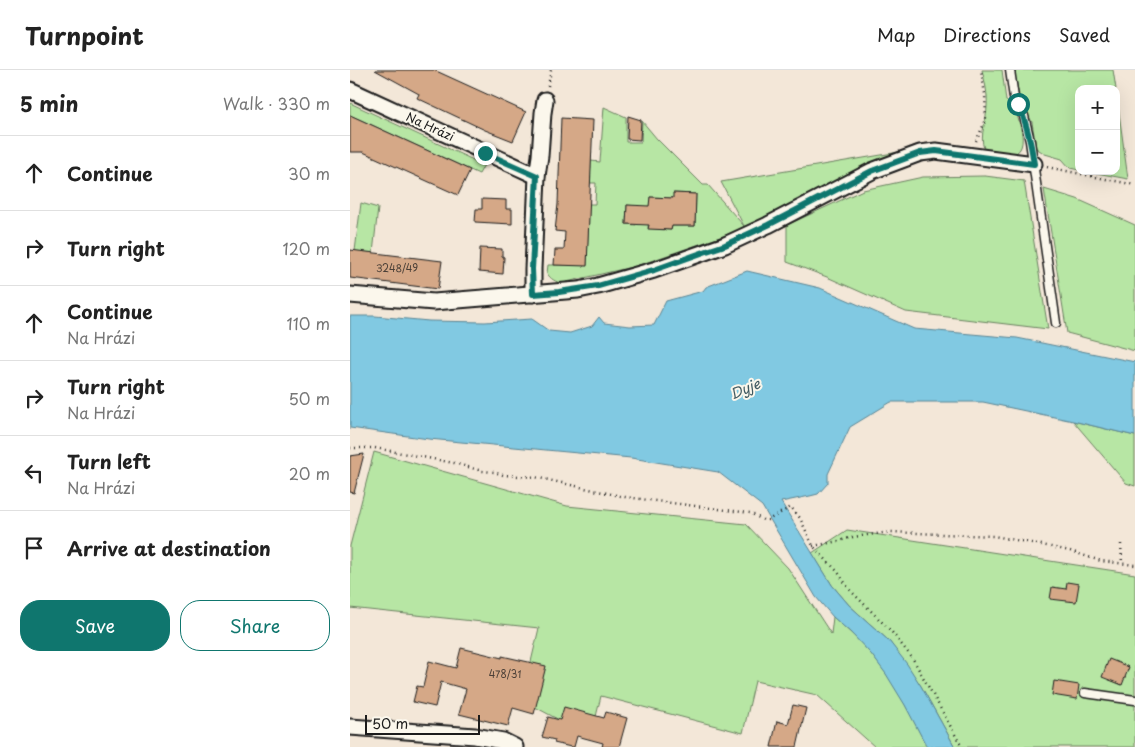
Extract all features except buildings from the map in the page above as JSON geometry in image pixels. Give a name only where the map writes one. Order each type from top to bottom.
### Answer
[{"type":"street","name":"Na Hrázi","points":[[350,90],[537,176]]},
{"type":"street","points":[[533,294],[532,269],[537,176],[545,100]]},
{"type":"street","points":[[350,295],[434,302],[559,292],[598,286],[654,270],[716,248],[768,225],[872,171],[920,153],[936,151],[1034,164]]},
{"type":"street","points":[[350,727],[475,736],[504,741],[515,747]]},
{"type":"lane","points":[[1010,70],[1014,98],[1024,116],[1028,129],[1056,323]]},
{"type":"lane","points":[[1085,693],[1135,700]]},
{"type":"path","points":[[969,155],[986,120],[985,94],[981,70]]},
{"type":"path","points":[[1034,164],[1135,185]]},
{"type":"path","points":[[350,448],[375,448],[454,463],[503,475],[535,477],[626,497],[750,513],[764,520],[768,520],[791,507],[800,518],[814,546],[838,572],[849,589],[891,631],[913,659],[962,747]]},
{"type":"path","points":[[814,546],[853,537],[890,532],[994,536],[1062,549],[1101,561],[1135,565]]},
{"type":"path","points":[[1121,544],[1122,563]]},
{"type":"green space","points":[[982,70],[1002,70],[1006,101],[1013,105],[1022,135],[1020,149],[1015,153],[1004,155],[984,149],[982,138],[987,102]]},
{"type":"green space","points":[[1014,70],[1113,70],[1115,85],[1075,85],[1075,169],[1070,168],[1062,159],[1045,154],[1036,148],[1032,122],[1020,100]]},
{"type":"green space","points":[[350,103],[484,165],[479,174],[350,115]]},
{"type":"green space","points":[[604,107],[626,117],[626,142],[641,142],[642,121],[657,139],[703,185],[708,185],[744,226],[721,182],[917,149],[746,228],[636,266],[562,283],[558,282],[551,279],[547,273],[548,265],[587,265],[589,204],[595,204],[596,183],[590,183],[591,161],[600,162]],"holes":[[[674,193],[696,194],[695,226],[672,226],[671,230],[648,228],[650,197],[673,198]],[[627,205],[637,206],[636,225],[626,224]]]},
{"type":"green space","points":[[1120,120],[1128,179],[1107,175],[1120,175]]},
{"type":"green space","points":[[985,176],[1024,181],[1048,329],[906,312],[827,277],[787,262],[787,225],[863,190],[923,177]]},
{"type":"green space","points":[[1044,189],[1077,199],[1135,225],[1135,351],[1067,333]]},
{"type":"green space","points":[[361,203],[378,208],[373,253],[355,251]]},
{"type":"green space","points":[[1073,421],[1135,436],[1135,486],[1126,483]]},
{"type":"green space","points":[[374,452],[567,506],[746,524],[788,568],[831,634],[833,617],[872,655],[909,711],[927,747],[875,747],[817,695],[755,681],[743,733],[601,696],[591,737],[522,700],[539,628],[350,608],[350,546]]},
{"type":"green space","points":[[847,530],[1135,574],[1135,747],[955,747],[921,686],[889,641],[849,605],[832,585],[812,553]]},
{"type":"water","name":"Dyje","points":[[747,271],[820,288],[914,329],[1017,338],[1135,362],[1135,436],[983,402],[891,402],[850,427],[828,474],[828,483],[818,494],[781,502],[832,585],[849,605],[889,641],[907,664],[955,747],[927,747],[886,674],[871,654],[833,617],[816,597],[762,506],[718,472],[631,458],[429,439],[350,428],[350,316],[485,322],[532,319],[549,331],[570,333],[592,326],[599,317],[604,323],[630,326],[654,325],[666,301],[703,291],[706,287]]},
{"type":"route","points":[[485,153],[537,176],[532,269],[533,294],[559,292],[598,286],[654,270],[725,245],[872,171],[920,153],[936,151],[1034,164],[1028,129],[1018,104]]}]
